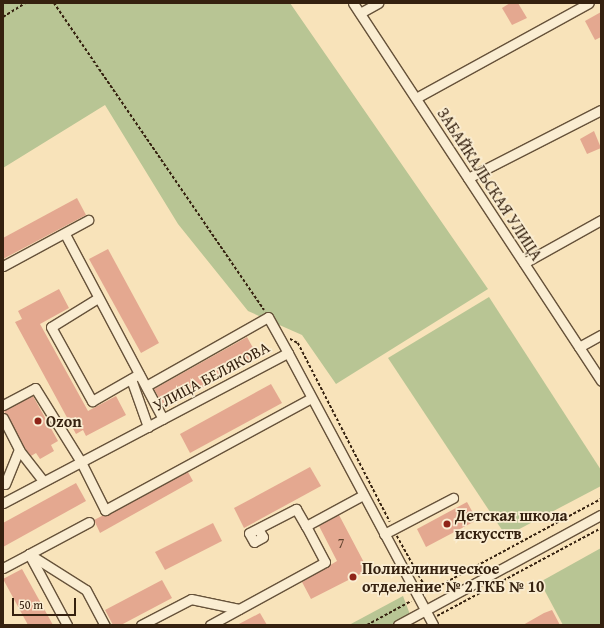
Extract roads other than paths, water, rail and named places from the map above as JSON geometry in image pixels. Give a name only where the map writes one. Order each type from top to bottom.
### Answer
[{"type":"street","name":"ЗАБАЙКАЛЬСКАЯ УЛИЦА","points":[[353,3],[601,381]]},
{"type":"street","points":[[360,13],[378,3]]},
{"type":"street","points":[[416,98],[589,3]]},
{"type":"street","points":[[468,178],[601,110]]},
{"type":"street","points":[[3,266],[66,234],[88,220]]},
{"type":"street","points":[[524,263],[601,220]]},
{"type":"street","points":[[66,234],[135,376],[148,427]]},
{"type":"street","points":[[98,298],[51,327],[92,401],[135,376]]},
{"type":"street","points":[[146,386],[268,317],[288,353]]},
{"type":"street","points":[[579,347],[601,335]]},
{"type":"street","name":"УЛИЦА БЕЛЯКОВА","points":[[3,503],[288,353],[431,622]]},
{"type":"street","points":[[135,376],[146,386],[162,419]]},
{"type":"street","points":[[3,405],[35,388],[81,462],[105,510],[311,398]]},
{"type":"street","points":[[3,418],[19,450],[43,481]]},
{"type":"street","points":[[12,498],[4,482],[19,450]]},
{"type":"street","points":[[306,526],[363,495]]},
{"type":"street","points":[[384,534],[453,498]]},
{"type":"street","points":[[210,625],[325,562],[296,509],[258,529]]},
{"type":"street","points":[[398,625],[601,516]]},
{"type":"street","points":[[3,568],[89,522]]},
{"type":"street","points":[[29,554],[67,625]]},
{"type":"street","points":[[29,554],[86,590],[105,625]]},
{"type":"street","points":[[140,625],[191,599],[239,609]]},
{"type":"place","name":"Ozon","points":[[38,421]]},
{"type":"place","name":"Детская школа искусств","points":[[447,524]]},
{"type":"place","name":"Поликлиническое отделение № 2 ГКБ № 10","points":[[353,577]]}]
